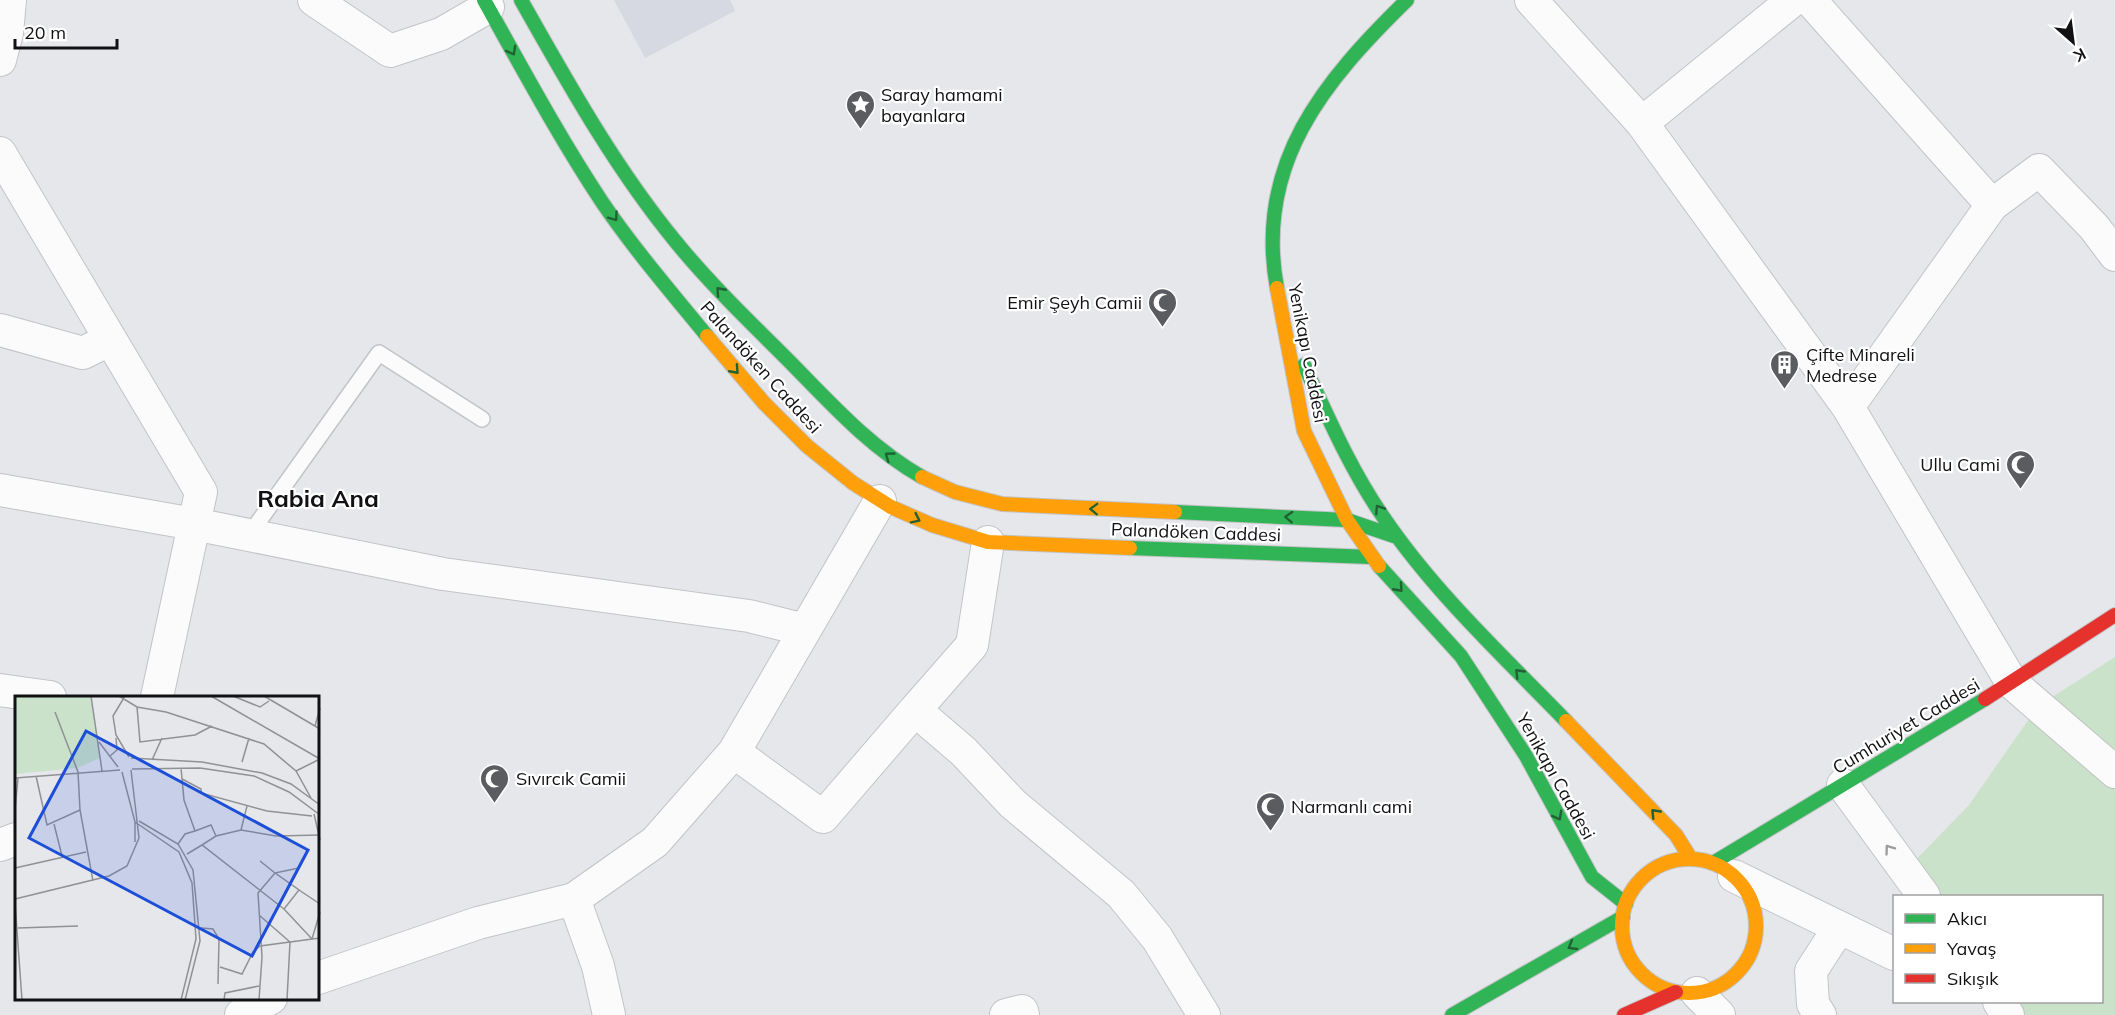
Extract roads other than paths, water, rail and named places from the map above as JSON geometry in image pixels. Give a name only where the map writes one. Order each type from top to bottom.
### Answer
[{"type":"street","points":[[0,60],[7,33],[10,0]]},
{"type":"street","points":[[314,0],[390,51],[441,34],[486,4]]},
{"type":"street","name":"Palandöken Caddesi","points":[[521,0],[579,103],[662,224],[699,269],[861,434],[887,456],[917,475],[948,490],[1002,504],[1347,520],[1397,537]]},
{"type":"street","name":"Yenikapı Caddesi","points":[[1407,0],[1371,35],[1311,110],[1292,146],[1277,194],[1272,236],[1276,281],[1304,431],[1347,520],[1371,557],[1461,656],[1526,756],[1592,877],[1624,911]]},
{"type":"street","points":[[1531,0],[1642,123],[1848,407],[2013,684],[2115,772]]},
{"type":"street","points":[[1642,123],[1793,0]]},
{"type":"street","points":[[1810,0],[1992,205]]},
{"type":"street","name":"Palandöken Caddesi","points":[[486,4],[561,137],[604,204],[659,278],[729,364],[772,412],[841,474],[880,501],[930,526],[988,542],[1371,557]]},
{"type":"street","points":[[0,153],[201,492],[157,696]]},
{"type":"street","points":[[1848,407],[1992,205],[2039,170],[2094,227],[2115,255]]},
{"type":"street","points":[[1283,320],[1336,433],[1364,486],[1397,537],[1454,604],[1676,835],[1691,859]]},
{"type":"street","points":[[0,330],[83,353],[109,339]]},
{"type":"street","points":[[0,490],[194,524],[443,574],[749,616],[805,630]]},
{"type":"street","points":[[320,977],[478,923],[574,899],[655,842],[734,752],[880,501]]},
{"type":"street","points":[[734,752],[823,817],[972,645],[988,542]]},
{"type":"street","name":"Cumhuriyet Caddesi","points":[[1724,870],[1843,785],[2013,684],[2115,615]]},
{"type":"street","points":[[0,690],[43,696]]},
{"type":"street","points":[[915,710],[964,752],[1013,804],[1121,894],[1157,938],[1204,1015]]},
{"type":"street","points":[[1843,785],[1923,895]]},
{"type":"street","points":[[0,844],[15,839]]},
{"type":"street","points":[[1719,1015],[1686,993],[1657,985],[1641,973],[1629,957],[1623,938],[1624,911],[1636,886],[1651,871],[1670,862],[1691,859],[1724,870],[1893,954]]},
{"type":"street","points":[[1624,1015],[1686,993],[1717,987],[1734,976],[1749,958],[1756,937],[1756,915],[1748,893],[1724,870]]},
{"type":"street","points":[[574,899],[598,966],[609,1015]]},
{"type":"street","points":[[1452,1015],[1624,911]]},
{"type":"street","points":[[1820,1015],[1814,1004],[1811,971],[1839,928]]},
{"type":"street","points":[[241,1015],[269,1000]]},
{"type":"street","points":[[1005,1015],[1022,1011],[1023,1015]]},
{"type":"lane","points":[[249,535],[379,353],[482,419]]},
{"type":"place","name":"Saray hamami bayanlara","points":[[860,130]]},
{"type":"place","name":"Emir Şeyh Camii","points":[[1163,328]]},
{"type":"place","name":"Çifte Minareli Medrese","points":[[1785,390]]},
{"type":"place","name":"Ullu Cami","points":[[2021,490]]},
{"type":"place","name":"Sıvırcık Camii","points":[[495,804]]},
{"type":"place","name":"Narmanlı cami","points":[[1270,832]]},
{"type":"district","name":"Rabia Ana","points":[[318,498]]}]
